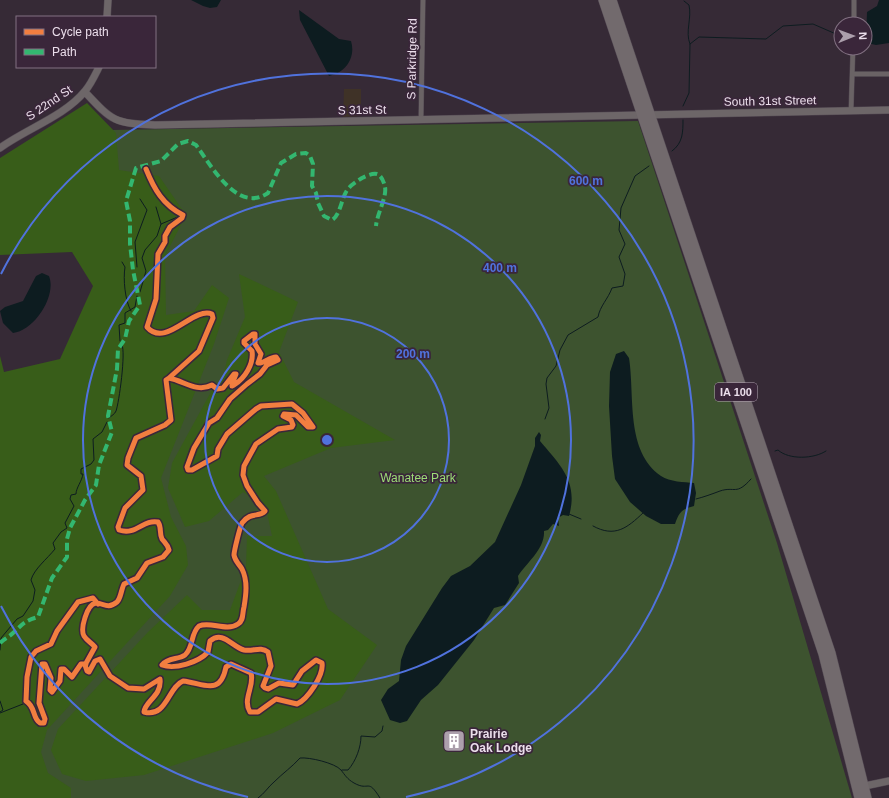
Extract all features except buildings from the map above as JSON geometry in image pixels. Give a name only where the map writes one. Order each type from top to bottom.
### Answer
[{"type":"highway","name":"IA 100","points":[[603,0],[646,115],[831,652],[861,787],[867,798]]},
{"type":"highway","name":"IA 100","points":[[612,0],[646,115]]},
{"type":"highway","name":"IA 100","points":[[859,798],[861,787]]},
{"type":"street","points":[[107,16],[108,0]]},
{"type":"street","name":"S Parkridge Rd","points":[[421,119],[424,0]]},
{"type":"street","points":[[854,0],[854,16]]},
{"type":"street","points":[[851,110],[853,56]]},
{"type":"street","name":"S 22nd St","points":[[0,148],[63,110],[85,92],[98,68]]},
{"type":"street","points":[[853,74],[889,74]]},
{"type":"street","name":"S 31st St","points":[[85,92],[108,116],[119,122],[135,124],[646,115]]},
{"type":"street","name":"South 31st Street","points":[[646,115],[889,110]]},
{"type":"street","points":[[861,787],[889,780]]},
{"type":"shaded area","points":[[191,0],[221,0],[217,7],[210,8]]},
{"type":"shaded area","points":[[879,0],[889,0],[889,43],[876,45],[873,44],[873,16],[867,16],[867,12],[877,6]]},
{"type":"shaded area","points":[[299,10],[339,39],[351,41],[351,58],[345,68],[340,72],[329,76],[300,20]]},
{"type":"shaded area","points":[[344,89],[361,89],[361,116],[343,117]]},
{"type":"shaded area","points":[[42,273],[49,276],[51,284],[47,302],[36,319],[29,326],[21,331],[13,333],[3,323],[0,311],[5,307],[23,301],[36,276]]},
{"type":"shaded area","points":[[624,351],[629,358],[634,422],[637,438],[642,452],[650,465],[661,476],[673,481],[694,483],[696,493],[694,506],[687,508],[682,512],[675,524],[661,524],[646,516],[630,502],[615,479],[609,406],[610,372],[616,354]]},
{"type":"shaded area","points":[[539,432],[541,435],[540,441],[560,466],[569,483],[571,504],[569,516],[563,515],[558,518],[559,526],[553,524],[548,530],[544,531],[542,544],[518,576],[519,583],[505,605],[494,608],[474,640],[438,685],[421,700],[407,721],[400,723],[390,720],[381,700],[388,689],[399,681],[401,660],[406,646],[451,576],[470,566],[495,542],[521,485],[535,446],[535,438]]},
{"type":"green space","points":[[87,103],[116,133],[119,170],[159,176],[186,215],[165,256],[166,315],[194,311],[212,285],[229,298],[214,344],[161,478],[171,517],[186,546],[188,565],[170,596],[47,730],[41,752],[48,773],[71,788],[71,798],[0,798],[0,356],[4,372],[60,359],[93,286],[72,252],[0,255],[0,158]]},
{"type":"green space","name":"Wanatee Park","points":[[638,121],[777,543],[852,798],[0,798],[0,377],[114,375],[112,130]]},
{"type":"green space","points":[[239,274],[298,302],[279,352],[294,382],[395,440],[331,448],[264,476],[276,491],[328,609],[377,645],[340,700],[273,733],[144,775],[86,781],[62,774],[51,750],[58,729],[148,632],[187,595],[202,610],[230,610],[246,567],[247,536],[272,536],[266,508],[243,492],[209,521],[185,527],[168,488],[172,463],[212,390],[221,386],[227,360],[245,317]]},
{"type":"waterway","points":[[683,106],[689,93],[690,44],[688,35],[690,10],[689,5],[684,1]]},
{"type":"waterway","points":[[690,44],[699,37],[766,39],[783,26],[813,24],[833,33]]},
{"type":"waterway","points":[[672,151],[676,148],[680,141],[683,120]]},
{"type":"waterway","points":[[545,419],[549,408],[546,384],[547,378],[556,366],[560,350],[568,335],[598,317],[600,309],[612,288],[623,286],[625,274],[619,257],[625,244],[619,230],[621,208],[635,176],[649,166]]},
{"type":"waterway","points":[[137,267],[135,242],[147,210],[140,199]]},
{"type":"waterway","points":[[156,207],[161,224]]},
{"type":"waterway","points":[[140,292],[146,271],[142,258],[145,250],[157,236],[161,224],[180,216]]},
{"type":"waterway","points":[[122,262],[125,267],[124,284],[126,296],[131,311]]},
{"type":"waterway","points":[[120,341],[119,325],[125,323],[125,313],[135,307],[137,296]]},
{"type":"waterway","points":[[109,418],[114,414],[119,398],[123,367],[122,345]]},
{"type":"waterway","points":[[0,650],[1,638],[17,619],[23,616],[33,601],[35,590],[31,580],[38,568],[55,549],[53,543],[61,532],[67,528],[65,523],[74,506],[70,499],[71,495],[76,494],[83,474],[81,474],[81,469],[91,464],[94,460],[93,439],[102,432],[107,422]]},
{"type":"waterway","points":[[775,451],[778,450],[788,456],[795,457],[815,456],[826,451]]},
{"type":"waterway","points":[[696,499],[720,491],[739,489],[751,479]]},
{"type":"waterway","points":[[593,526],[601,530],[620,530],[632,523],[643,513]]},
{"type":"waterway","points":[[569,514],[581,519]]},
{"type":"waterway","points":[[0,701],[3,710],[0,712]]},
{"type":"waterway","points":[[0,713],[23,704]]},
{"type":"waterway","points":[[342,770],[348,770],[356,758],[361,736],[375,737],[382,731],[383,726]]},
{"type":"waterway","points":[[258,798],[300,758],[322,761],[338,767],[354,783],[373,788],[380,798]]},
{"type":"marked path","points":[[0,643],[24,623],[38,617],[52,578],[67,557],[67,539],[70,528],[85,500],[96,485],[99,465],[112,432],[108,416],[117,369],[118,349],[125,339],[129,321],[140,305],[133,270],[130,244],[130,221],[126,201],[136,168],[161,161],[178,144],[188,141],[196,145],[217,175],[226,184],[236,192],[246,197],[257,198],[268,193],[281,163],[296,154],[306,153],[310,156],[313,164],[312,186],[316,193],[318,203],[324,216],[332,220],[337,215],[344,196],[351,186],[369,175],[377,174],[380,176],[384,183],[385,191],[376,226]]},
{"type":"cycle path","points":[[146,169],[160,196],[176,211],[183,215],[182,218],[170,227],[165,236],[165,242],[158,254],[156,299],[147,327],[154,332],[162,333],[205,313],[212,314],[213,318],[199,351],[169,378]]},
{"type":"cycle path","points":[[253,334],[255,334],[255,344],[261,354],[258,363],[273,357],[276,357],[278,360],[267,365],[260,374],[230,399],[217,418],[209,423],[194,448],[187,467],[188,470],[192,470],[217,456],[218,449],[227,434],[261,406],[292,404],[303,413],[313,427],[308,427],[296,415],[284,414],[283,416],[291,420],[293,425],[292,427],[278,429],[256,444],[244,466],[243,475],[247,486],[265,511],[245,519],[242,523],[235,549],[234,555],[236,561],[242,569],[246,583],[241,621],[238,624],[229,627],[208,625],[199,626],[194,633],[188,652],[179,658],[164,662],[162,665],[180,666],[193,662],[208,652],[210,641],[219,637],[244,650],[262,649],[268,652],[271,666],[263,686],[268,689],[279,683],[293,685],[302,671],[316,660],[322,663],[322,668],[318,680],[310,692],[297,704],[276,699],[258,712],[250,712],[247,702],[252,678],[251,673],[231,664],[226,667],[220,682],[215,685],[210,686],[183,681],[178,684],[158,711],[152,713],[144,712],[145,708],[158,690],[160,679],[144,689],[128,688],[110,676],[100,659],[95,661],[89,672],[87,671],[85,665],[95,647],[85,638],[83,633],[87,612],[93,604],[99,603],[111,606],[117,602],[124,584],[137,578],[147,563],[163,557],[169,550],[161,537],[158,522],[148,523],[130,531],[119,530],[118,527],[125,508],[143,490],[141,476],[127,465],[128,458],[136,438],[165,425],[171,420],[166,380],[169,378],[175,379],[190,386],[201,388],[212,385],[217,389],[223,388],[234,374],[236,374],[232,386],[234,385],[242,379],[252,361],[252,351],[244,343],[244,341],[253,334]]},
{"type":"cycle path","points":[[26,701],[27,677],[31,657],[36,651],[51,644],[57,631],[78,602],[93,598],[98,604]]},
{"type":"cycle path","points":[[26,701],[31,706],[38,721],[40,723],[44,723],[45,719],[39,703],[42,664],[45,664],[51,678],[50,690],[52,692],[60,681],[61,669],[64,669],[72,677],[81,664],[86,664]]},
{"type":"place","name":"Prairie Oak Lodge","points":[[454,741]]}]
